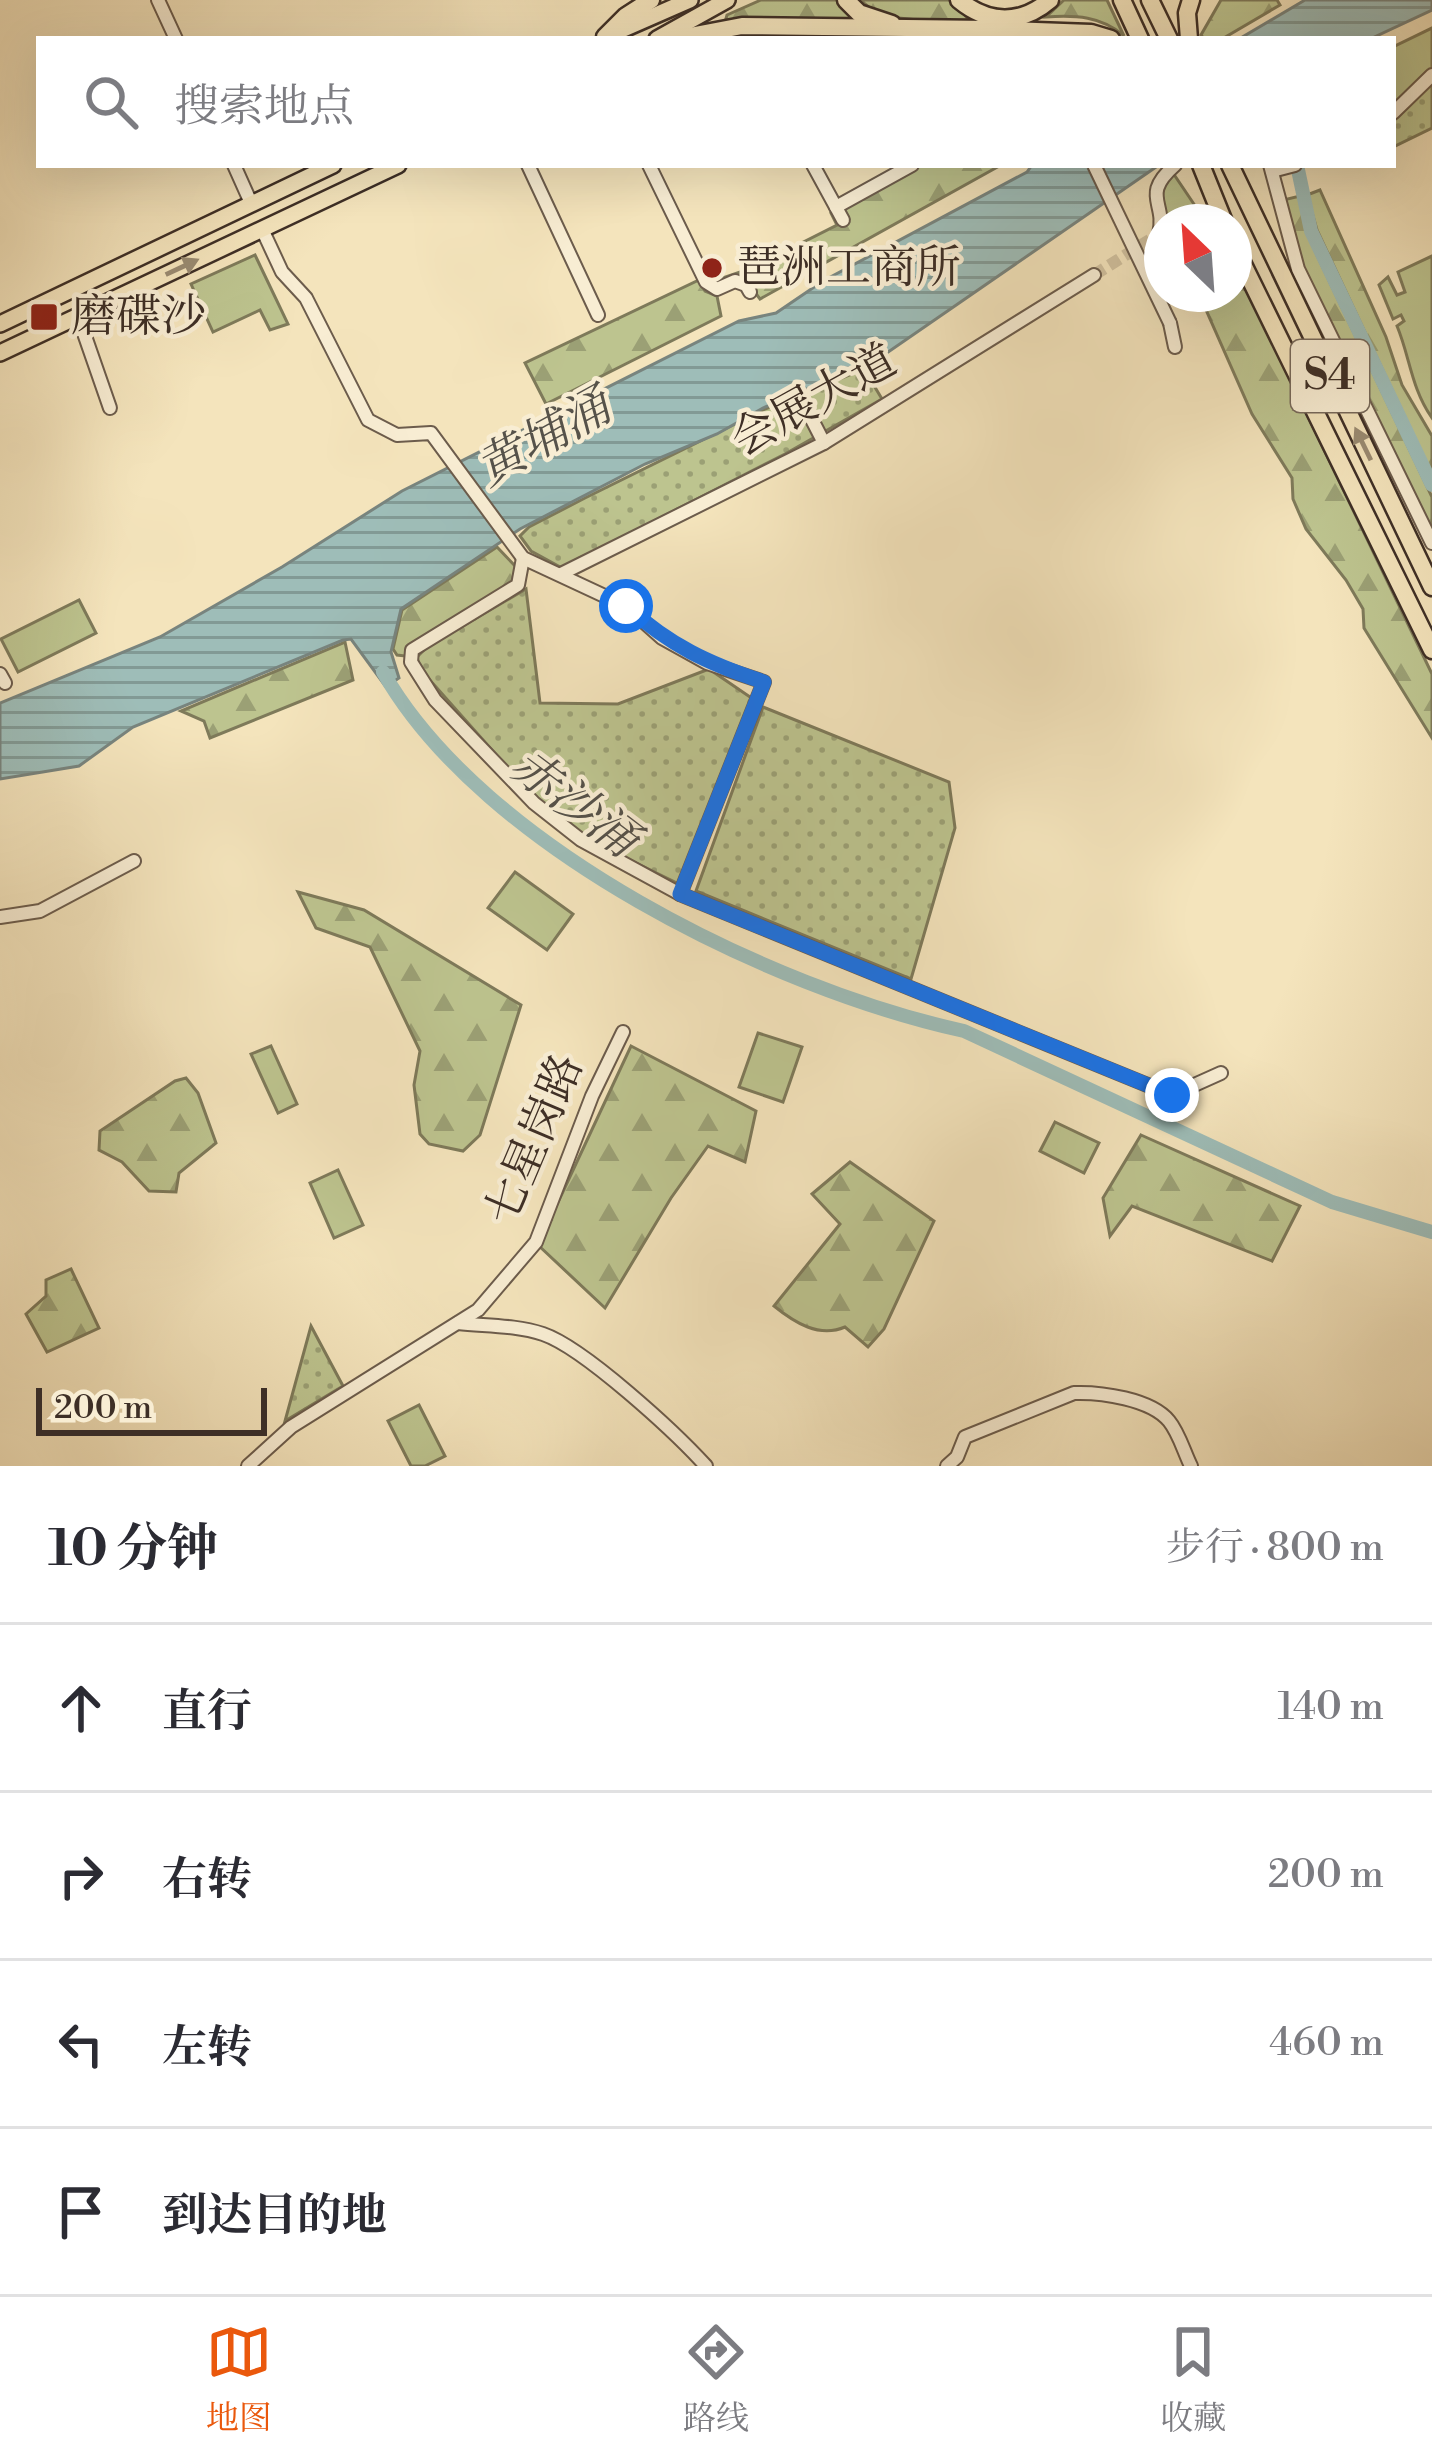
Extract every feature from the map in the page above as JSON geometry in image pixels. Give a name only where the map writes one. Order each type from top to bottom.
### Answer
[{"type":"highway","points":[[605,36],[651,0]]},
{"type":"highway","points":[[959,0],[978,14],[1002,20],[1034,12],[1049,0]]},
{"type":"highway","points":[[1122,0],[1139,36]]},
{"type":"highway","points":[[1150,0],[1168,36]]},
{"type":"highway","points":[[1189,36],[1191,0]]},
{"type":"highway","points":[[852,6],[890,24],[1101,36]]},
{"type":"highway","points":[[691,36],[742,26],[989,29]]},
{"type":"highway","points":[[1202,168],[1217,204]]},
{"type":"highway","name":"S4","points":[[1231,168],[1432,587]]},
{"type":"highway","name":"S4","points":[[1252,283],[1432,650]]},
{"type":"highway","points":[[1394,509],[1432,565]]},
{"type":"main road","points":[[608,36],[690,0]]},
{"type":"main road","points":[[663,36],[727,0]]},
{"type":"main road","points":[[0,324],[326,168]]},
{"type":"main road","points":[[0,353],[392,168]]},
{"type":"main road","points":[[294,182],[282,195],[282,206],[289,211],[306,209]]},
{"type":"main road","points":[[254,233],[257,200]]},
{"type":"main road","points":[[233,212],[250,211],[255,217],[254,233]]},
{"type":"street","points":[[158,0],[175,36]]},
{"type":"street","points":[[1396,110],[1432,75]]},
{"type":"street","points":[[236,168],[257,200]]},
{"type":"street","points":[[529,168],[598,315]]},
{"type":"street","points":[[651,168],[707,280],[717,289],[735,281],[751,292]]},
{"type":"street","points":[[816,168],[839,214],[908,168]]},
{"type":"street","points":[[1095,168],[1170,323],[1175,347]]},
{"type":"street","points":[[1156,204],[1156,192],[1173,168]]},
{"type":"street","points":[[1271,168],[1298,269],[1432,543]]},
{"type":"street","points":[[254,233],[306,298],[368,420],[397,435],[431,434],[523,558],[626,606],[662,638],[707,663],[764,682],[680,894]]},
{"type":"street","name":"会展大道","points":[[561,574],[824,443],[1094,275]]},
{"type":"street","points":[[78,316],[110,408]]},
{"type":"street","points":[[806,408],[824,443]]},
{"type":"street","points":[[523,558],[518,585],[412,650],[411,662],[435,700],[534,803],[581,840],[680,894],[1172,1095],[1221,1072]]},
{"type":"street","points":[[0,917],[40,911],[134,861]]},
{"type":"street","name":"七星岗路","points":[[248,1466],[291,1427],[478,1310],[536,1242],[622,1032]]},
{"type":"street","points":[[457,1323],[547,1335],[672,1429],[706,1466]]},
{"type":"street","points":[[947,1466],[964,1437],[1074,1394],[1089,1393],[1150,1406],[1162,1414],[1191,1466]]},
{"type":"green space","points":[[761,0],[839,0],[867,25],[725,22],[727,15]]},
{"type":"green space","points":[[860,0],[953,0],[968,19],[965,25],[880,16]]},
{"type":"green space","points":[[1064,0],[1107,0],[1124,36],[1088,18],[1046,17]]},
{"type":"green space","points":[[1221,0],[1277,0],[1280,5],[1227,36],[1201,35]]},
{"type":"green space","points":[[1432,28],[1432,72],[1396,106],[1396,46]]},
{"type":"green space","points":[[1432,79],[1432,128],[1396,146],[1396,112]]},
{"type":"green space","points":[[898,168],[996,168],[760,299],[745,279],[714,281],[752,268],[837,225],[831,213]]},
{"type":"green space","points":[[1173,173],[1194,204],[1159,204],[1157,195]]},
{"type":"green space","points":[[1320,190],[1386,337],[1402,385],[1432,436],[1432,475],[1317,230],[1307,195]]},
{"type":"green space","points":[[1300,196],[1315,251],[1432,497],[1432,535],[1294,251],[1283,200]]},
{"type":"green space","points":[[255,255],[288,324],[270,330],[260,310],[213,332],[191,284]]},
{"type":"green space","points":[[1432,256],[1432,418],[1415,384],[1397,326],[1404,321],[1401,315],[1393,319],[1379,285],[1388,277],[1397,295],[1405,292],[1398,272]]},
{"type":"green space","points":[[699,280],[705,291],[717,296],[721,316],[546,404],[525,363]]},
{"type":"green space","points":[[1252,300],[1432,674],[1432,738],[1364,628],[1363,609],[1346,580],[1306,529],[1293,499],[1292,478],[1252,414],[1207,312],[1252,312]]},
{"type":"green space","points":[[864,369],[882,399],[562,568],[531,551],[520,536],[529,527],[765,409]]},
{"type":"green space","points":[[497,547],[516,567],[517,584],[413,646],[405,656],[397,655],[393,649],[402,610]]},
{"type":"green space","points":[[526,589],[540,703],[618,704],[709,669],[753,699],[679,884],[587,839],[539,803],[420,669],[417,657],[427,647]]},
{"type":"green space","points":[[79,600],[96,633],[18,672],[1,639]]},
{"type":"green space","points":[[345,642],[353,680],[210,738],[204,721],[181,711]]},
{"type":"green space","points":[[763,707],[949,782],[955,828],[911,979],[696,891]]},
{"type":"green space","points":[[515,872],[573,914],[547,950],[488,908]]},
{"type":"green space","points":[[298,892],[364,910],[521,1005],[480,1135],[463,1151],[429,1144],[420,1134],[414,1085],[420,1051],[370,947],[316,928]]},
{"type":"green space","points":[[758,1033],[802,1047],[783,1102],[739,1087]]},
{"type":"green space","points":[[271,1046],[297,1104],[278,1113],[251,1054]]},
{"type":"green space","points":[[631,1046],[756,1111],[745,1162],[708,1146],[605,1308],[538,1245]]},
{"type":"green space","points":[[186,1078],[198,1093],[216,1143],[179,1173],[176,1192],[149,1191],[122,1162],[99,1150],[100,1131]]},
{"type":"green space","points":[[1055,1122],[1099,1143],[1084,1173],[1040,1151]]},
{"type":"green space","points":[[1141,1135],[1300,1206],[1272,1261],[1132,1206],[1110,1236],[1103,1198]]},
{"type":"green space","points":[[850,1162],[934,1221],[884,1329],[868,1347],[845,1327],[817,1330],[774,1306],[840,1224],[812,1194]]},
{"type":"green space","points":[[338,1170],[363,1225],[334,1238],[310,1183]]},
{"type":"green space","points":[[71,1269],[99,1328],[47,1352],[26,1314],[46,1296],[46,1280]]},
{"type":"green space","points":[[311,1326],[343,1386],[285,1421]]},
{"type":"green space","points":[[419,1405],[445,1456],[425,1466],[411,1466],[388,1421]]},
{"type":"water","points":[[1305,0],[1432,0],[1432,10],[1376,36],[1244,36]]},
{"type":"water","name":"黄埔涌","points":[[1030,168],[1155,168],[881,357],[645,464],[520,529],[401,609],[391,652],[399,678],[386,687],[351,639],[343,640],[133,727],[79,766],[0,779],[0,703],[160,637],[402,491],[739,321],[776,313],[823,281]]},
{"type":"waterway","points":[[1298,168],[1311,231],[1432,485]]},
{"type":"waterway","name":"赤沙涌","points":[[383,672],[429,736],[489,796],[560,852],[639,902],[806,982],[964,1031],[1332,1202],[1432,1232]]},
{"type":"tunnel","points":[[1094,275],[1144,243]]},
{"type":"place","name":"琶洲工商所","points":[[712,268]]},
{"type":"place","name":"磨碟沙","points":[[44,317]]},
{"type":"route","points":[[626,606],[662,638],[707,663],[764,682],[680,894],[1172,1095]]}]
